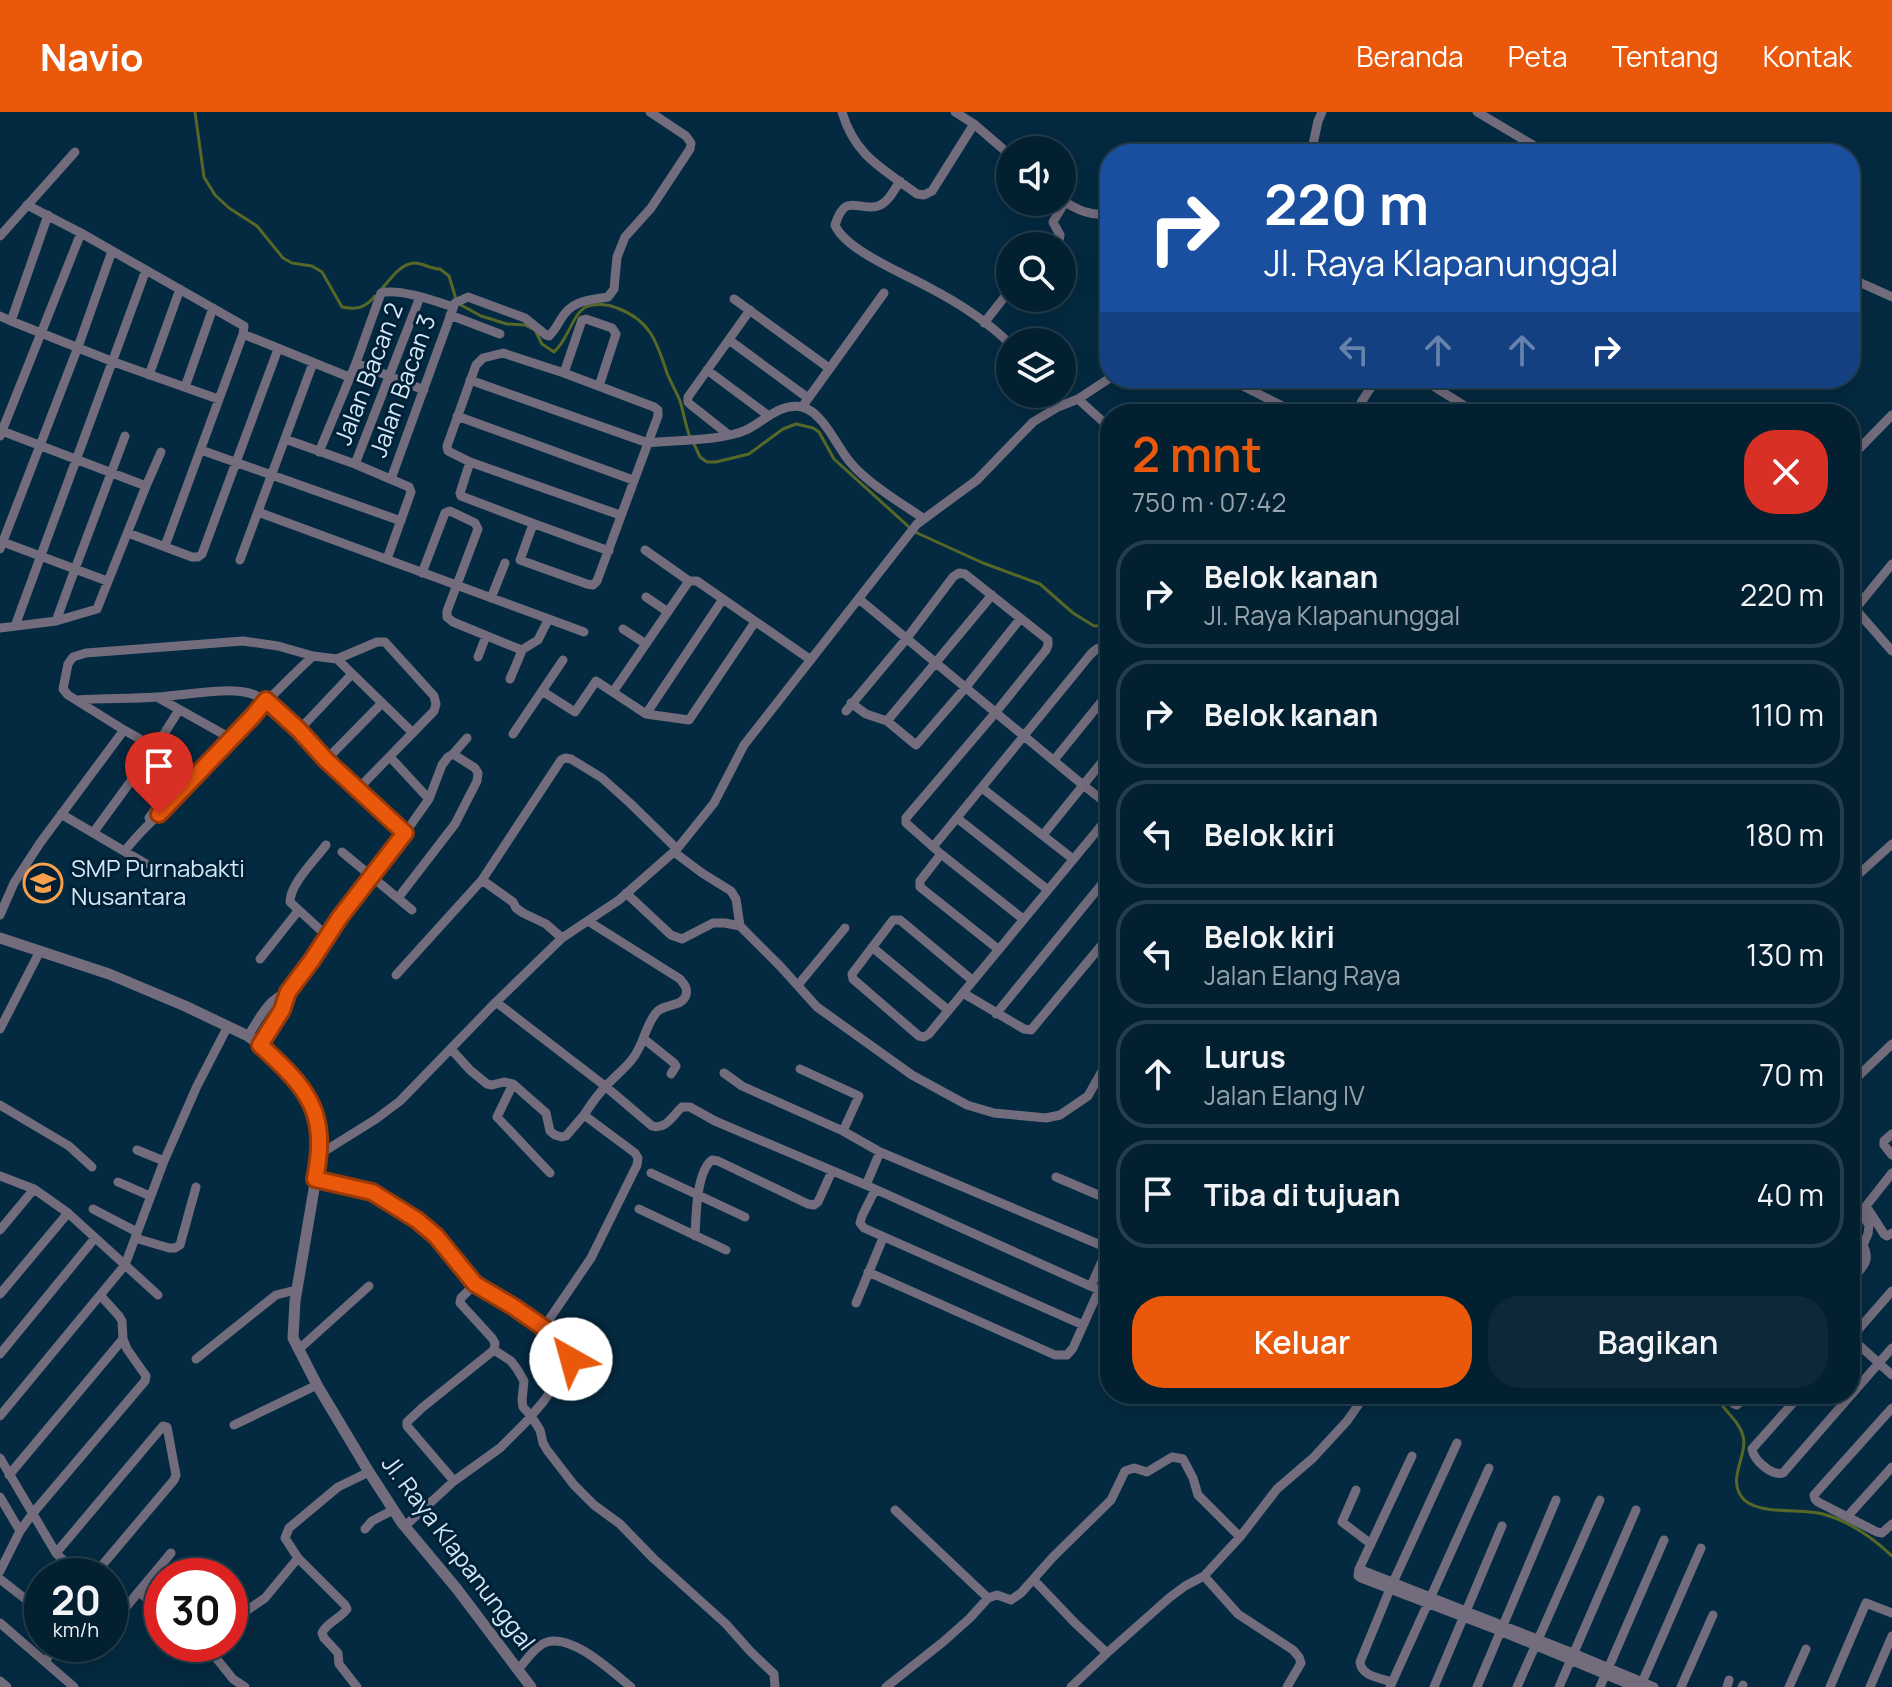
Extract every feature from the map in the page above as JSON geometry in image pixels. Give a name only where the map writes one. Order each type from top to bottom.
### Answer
[{"type":"street","points":[[455,306],[468,297],[517,314],[549,336],[576,303],[608,297],[614,289],[617,257],[625,237],[651,208],[690,149],[691,143],[686,136],[650,112]]},
{"type":"street","points":[[842,112],[846,126],[866,157],[917,194],[924,195],[932,191],[974,124]]},
{"type":"street","points":[[955,112],[996,143]]},
{"type":"street","points":[[1313,144],[1322,112]]},
{"type":"street","points":[[1477,112],[1531,144]]},
{"type":"street","points":[[0,236],[75,152]]},
{"type":"street","points":[[900,181],[885,202],[876,207],[851,204],[843,209],[835,225],[837,231],[866,253],[950,299],[996,333]]},
{"type":"street","points":[[27,205],[244,325],[165,546]]},
{"type":"street","points":[[1076,207],[1092,214],[1100,214]]},
{"type":"street","points":[[11,321],[48,215]]},
{"type":"street","points":[[81,233],[1,434],[146,486]]},
{"type":"street","points":[[107,581],[1,544],[112,251]]},
{"type":"street","points":[[15,626],[146,270]]},
{"type":"street","points":[[1860,283],[1892,297]]},
{"type":"street","points":[[149,375],[180,289]]},
{"type":"street","points":[[319,452],[381,293],[387,291],[455,306],[500,334]]},
{"type":"street","points":[[470,380],[648,443],[729,435],[745,431],[769,416],[805,402],[884,293]]},
{"type":"street","name":"Jalan Bacan 2","points":[[355,464],[420,297]]},
{"type":"street","points":[[734,299],[829,368]]},
{"type":"street","name":"Jalan Bacan 3","points":[[391,479],[455,306]]},
{"type":"street","points":[[185,387],[213,308]]},
{"type":"street","points":[[984,323],[996,308]]},
{"type":"street","points":[[729,435],[688,402],[688,397],[750,310]]},
{"type":"street","points":[[0,316],[111,361],[218,399]]},
{"type":"street","points":[[564,373],[582,320],[612,328],[616,334],[599,386]]},
{"type":"street","points":[[243,334],[349,377]]},
{"type":"street","points":[[729,340],[805,402],[848,461],[920,521]]},
{"type":"street","points":[[128,533],[192,557],[202,554],[278,349]]},
{"type":"street","points":[[532,523],[520,560],[593,585],[609,551],[658,410],[503,353],[478,361],[447,449],[470,462],[620,515]]},
{"type":"street","points":[[240,560],[313,363]]},
{"type":"street","points":[[356,363],[424,390]]},
{"type":"street","points":[[707,370],[769,416]]},
{"type":"street","points":[[1100,385],[1078,399],[1100,419]]},
{"type":"street","points":[[1247,388],[1278,404]]},
{"type":"street","points":[[1436,388],[1462,404]]},
{"type":"street","points":[[320,1154],[400,1101],[562,938],[626,893],[675,851],[714,803],[744,745],[920,521],[977,480],[1033,422],[1056,408]]},
{"type":"street","points":[[1860,448],[1892,415]]},
{"type":"street","points":[[457,416],[633,480]]},
{"type":"street","points":[[56,621],[125,436]]},
{"type":"street","points":[[285,439],[409,487],[411,492],[387,559]]},
{"type":"street","points":[[201,450],[401,521]]},
{"type":"street","points":[[0,628],[56,621],[97,609],[161,452]]},
{"type":"street","points":[[422,573],[445,513],[461,496],[470,462]]},
{"type":"street","points":[[461,496],[609,551]]},
{"type":"street","points":[[450,511],[475,523],[478,529],[447,617],[520,651]]},
{"type":"street","points":[[258,512],[584,632]]},
{"type":"street","points":[[645,550],[689,581],[697,581],[811,660]]},
{"type":"street","points":[[491,598],[505,563]]},
{"type":"street","points":[[1860,598],[1892,564]]},
{"type":"street","points":[[1020,619],[916,745],[887,721],[848,707],[959,573],[965,574],[1048,640],[1048,645],[996,712],[906,818],[906,823],[937,850],[1023,919]]},
{"type":"street","points":[[613,692],[689,581]]},
{"type":"street","points":[[887,721],[992,595]]},
{"type":"street","points":[[646,597],[668,612]]},
{"type":"street","points":[[646,714],[723,599]]},
{"type":"street","points":[[859,599],[1100,798]]},
{"type":"street","points":[[1860,613],[1892,651]]},
{"type":"street","points":[[520,651],[538,640],[548,620]]},
{"type":"street","points":[[542,691],[575,712],[596,681],[646,714],[689,720],[755,622]]},
{"type":"street","points":[[623,629],[646,644]]},
{"type":"street","points":[[478,657],[486,636]]},
{"type":"street","points":[[199,772],[68,695],[63,689],[68,664],[73,657],[243,641],[337,659],[377,642],[385,642],[434,696],[434,711],[358,789]]},
{"type":"street","points":[[998,949],[920,887],[920,881],[957,818],[1100,648]]},
{"type":"street","points":[[510,679],[520,651]]},
{"type":"street","points":[[141,831],[178,796],[266,700],[313,656]]},
{"type":"street","points":[[337,659],[413,733]]},
{"type":"street","points":[[513,734],[563,660]]},
{"type":"street","points":[[299,730],[352,674]]},
{"type":"street","points":[[77,700],[234,691],[253,693],[266,700],[299,730],[326,760],[405,833]]},
{"type":"street","points":[[157,697],[232,739]]},
{"type":"street","points":[[326,760],[382,703]]},
{"type":"street","points":[[1054,760],[1100,703]]},
{"type":"street","points":[[93,833],[179,710]]},
{"type":"street","points":[[0,915],[14,883],[40,843],[124,730]]},
{"type":"street","points":[[260,1045],[282,1010],[288,992],[429,799],[442,765],[467,738]]},
{"type":"street","points":[[398,898],[455,824],[477,781],[475,768],[453,754]]},
{"type":"street","points":[[390,757],[429,799]]},
{"type":"street","points":[[396,975],[482,880],[565,758],[602,778],[675,851],[731,891],[736,899],[740,926]]},
{"type":"street","points":[[1043,835],[1100,764]]},
{"type":"street","points":[[125,851],[186,765]]},
{"type":"street","points":[[982,788],[1073,859]]},
{"type":"street","points":[[61,814],[146,864]]},
{"type":"street","points":[[957,818],[1048,890]]},
{"type":"street","points":[[972,980],[900,920],[893,920],[852,974],[853,979],[924,1037],[929,1034],[1100,827]]},
{"type":"street","points":[[1860,873],[1892,844]]},
{"type":"street","points":[[326,845],[290,894],[290,902],[327,936]]},
{"type":"street","points":[[342,852],[412,910]]},
{"type":"street","points":[[482,880],[513,902],[516,908],[546,924],[562,938]]},
{"type":"street","points":[[996,1014],[1100,886]]},
{"type":"street","points":[[626,893],[677,939],[713,923],[740,926],[817,1007],[912,1075],[967,1105],[994,1113],[1046,1118],[1060,1115],[1088,1096],[1100,1075]]},
{"type":"street","points":[[260,959],[298,911]]},
{"type":"street","points":[[451,1049],[487,1084],[513,1084],[546,1113],[550,1131],[566,1136],[605,1086],[634,1057],[659,1009],[684,1000],[687,993],[680,979],[588,921]]},
{"type":"street","points":[[798,985],[845,928]]},
{"type":"street","name":"Jl. Raya Klapanunggal","points":[[0,938],[109,974],[228,1026],[260,1045],[291,1073],[304,1090],[318,1123],[320,1154],[296,1290],[293,1338],[317,1385],[393,1510],[531,1687]]},
{"type":"street","points":[[872,947],[948,1010]]},
{"type":"street","points":[[963,993],[996,1014],[1031,1030],[1100,947]]},
{"type":"street","points":[[0,1029],[40,951]]},
{"type":"street","points":[[248,1036],[269,1003],[288,992]]},
{"type":"street","points":[[496,1002],[652,1126],[659,1128],[682,1107],[690,1107],[715,1121],[1100,1290]]},
{"type":"street","points":[[0,1416],[125,1265],[164,1161],[228,1026]]},
{"type":"street","points":[[644,1039],[676,1066],[671,1074]]},
{"type":"street","points":[[1860,1074],[1892,1044]]},
{"type":"street","points":[[800,1069],[859,1096],[843,1131]]},
{"type":"street","points":[[724,1073],[742,1086],[843,1131],[880,1152],[1100,1242]]},
{"type":"street","points":[[513,1084],[497,1117],[550,1173]]},
{"type":"street","points":[[0,1105],[69,1146],[92,1167]]},
{"type":"street","points":[[544,1327],[591,1258],[637,1165],[635,1153],[584,1115]]},
{"type":"street","points":[[1892,1134],[1884,1145],[1892,1155]]},
{"type":"street","points":[[137,1150],[164,1161]]},
{"type":"street","points":[[880,1152],[860,1223],[864,1228],[1083,1325]]},
{"type":"street","points":[[695,1236],[698,1195],[706,1164],[712,1160],[814,1205],[832,1171]]},
{"type":"street","points":[[651,1173],[745,1217]]},
{"type":"street","points":[[1892,1173],[1866,1206],[1884,1234],[1892,1233]]},
{"type":"street","points":[[0,1176],[34,1189],[68,1213],[158,1295]]},
{"type":"street","points":[[1056,1177],[1100,1196]]},
{"type":"street","points":[[315,1179],[372,1192],[417,1220],[436,1236],[475,1284],[544,1327],[567,1344],[571,1352],[571,1359],[531,1416],[500,1448],[454,1481],[405,1526]]},
{"type":"street","points":[[118,1182],[150,1196]]},
{"type":"street","points":[[93,1209],[136,1235],[175,1248],[180,1245],[196,1187]]},
{"type":"street","points":[[0,1230],[34,1189]]},
{"type":"street","points":[[639,1209],[726,1250]]},
{"type":"street","points":[[1860,1211],[1869,1229],[1863,1245],[1866,1262],[1860,1269]]},
{"type":"street","points":[[0,1294],[68,1213]]},
{"type":"street","points":[[0,1354],[95,1238]]},
{"type":"street","points":[[856,1303],[883,1238]]},
{"type":"street","points":[[868,1272],[1055,1355],[1067,1355],[1073,1348],[1100,1273]]},
{"type":"street","points":[[454,1481],[412,1433],[407,1422],[494,1350],[492,1338],[460,1303],[475,1284]]},
{"type":"street","points":[[298,1350],[369,1286]]},
{"type":"street","points":[[196,1359],[276,1295],[296,1290]]},
{"type":"street","points":[[1860,1327],[1892,1291]]},
{"type":"street","points":[[0,1571],[33,1513],[145,1381],[146,1376],[123,1339],[122,1321],[100,1295]]},
{"type":"street","points":[[9,1475],[123,1339]]},
{"type":"street","points":[[1860,1347],[1892,1375]]},
{"type":"street","points":[[1860,1385],[1892,1348]]},
{"type":"street","points":[[494,1350],[511,1361],[524,1381],[523,1407],[540,1430],[547,1450],[574,1485],[726,1624],[774,1674],[775,1687]]},
{"type":"street","points":[[234,1425],[317,1385]]},
{"type":"street","points":[[1071,1687],[1169,1598],[1204,1576],[1240,1537],[1277,1489],[1313,1458],[1359,1404]]},
{"type":"street","points":[[1792,1404],[1752,1449],[1754,1457],[1774,1474],[1783,1473],[1843,1404]]},
{"type":"street","points":[[1892,1408],[1814,1495],[1818,1502],[1882,1533],[1892,1524]]},
{"type":"street","points":[[56,1553],[163,1426],[167,1427],[176,1475],[174,1480],[108,1558]]},
{"type":"street","points":[[1457,1443],[1360,1662],[1364,1672],[1391,1685],[1489,1468]]},
{"type":"street","points":[[1412,1456],[1358,1576],[1392,1585],[1639,1685],[1654,1687]]},
{"type":"street","points":[[886,1687],[943,1642],[988,1598],[997,1595],[1011,1600],[1021,1593],[1111,1500],[1125,1471],[1134,1468],[1147,1472],[1175,1457],[1181,1458],[1193,1478],[1198,1495],[1240,1537]]},
{"type":"street","points":[[0,1458],[61,1558]]},
{"type":"street","points":[[1847,1517],[1892,1467]]},
{"type":"street","points":[[357,1687],[339,1664],[338,1653],[322,1633],[347,1609],[298,1558],[285,1538],[289,1528],[338,1487],[369,1472]]},
{"type":"street","points":[[1356,1490],[1342,1522],[1371,1544]]},
{"type":"street","points":[[0,1497],[20,1531]]},
{"type":"street","points":[[1477,1687],[1556,1500]]},
{"type":"street","points":[[1517,1687],[1600,1500]]},
{"type":"street","points":[[365,1529],[372,1521],[393,1510]]},
{"type":"street","points":[[895,1510],[988,1598]]},
{"type":"street","points":[[1559,1687],[1636,1510]]},
{"type":"street","points":[[1434,1687],[1502,1526]]},
{"type":"street","points":[[1600,1687],[1664,1540]]},
{"type":"street","points":[[1639,1685],[1701,1548]]},
{"type":"street","points":[[128,1605],[171,1553]]},
{"type":"street","points":[[248,1610],[265,1598],[298,1558]]},
{"type":"street","points":[[1204,1576],[1238,1614],[1299,1657],[1301,1663],[1287,1687]]},
{"type":"street","points":[[0,1579],[24,1598]]},
{"type":"street","points":[[1034,1580],[1107,1653]]},
{"type":"street","points":[[139,1592],[144,1596]]},
{"type":"street","points":[[1830,1687],[1866,1603],[1892,1613]]},
{"type":"street","points":[[1681,1687],[1713,1615]]},
{"type":"street","points":[[0,1623],[24,1643]]},
{"type":"street","points":[[1870,1687],[1892,1636]]},
{"type":"street","points":[[518,1669],[543,1643],[570,1644],[599,1661],[631,1687]]},
{"type":"street","points":[[1789,1687],[1806,1649]]},
{"type":"street","points":[[46,1662],[74,1687]]},
{"type":"street","points":[[219,1662],[233,1679],[245,1687]]},
{"type":"street","points":[[0,1681],[7,1687]]},
{"type":"waterway","points":[[195,112],[204,177],[215,195],[257,226],[283,258],[322,272],[342,307],[360,307],[375,296]]},
{"type":"waterway","points":[[380,291],[400,269],[418,263],[440,269],[449,276],[456,299]]},
{"type":"waterway","points":[[461,305],[481,316],[535,330],[542,344],[554,352],[577,315],[586,307],[606,305],[628,313],[651,333],[680,401],[690,437]]},
{"type":"waterway","points":[[694,444],[700,457],[707,462],[716,462],[749,454],[783,429],[796,424],[813,428],[819,432],[834,459],[909,527]]},
{"type":"waterway","points":[[915,532],[983,563],[1040,584],[1073,613],[1094,626],[1100,626]]},
{"type":"waterway","points":[[1721,1404],[1743,1436],[1737,1481],[1741,1496],[1747,1502],[1767,1509],[1814,1512],[1833,1517],[1860,1531],[1892,1556]]},
{"type":"place","name":"SMP Purnabakti Nusantara","points":[[43,883]]},
{"type":"route","points":[[159,814],[266,700],[405,833],[340,917],[288,992],[282,1010],[260,1045],[291,1073],[304,1090],[312,1108],[318,1123],[320,1154],[315,1179],[372,1192],[417,1220],[436,1236],[475,1284],[567,1344],[571,1359]]}]
